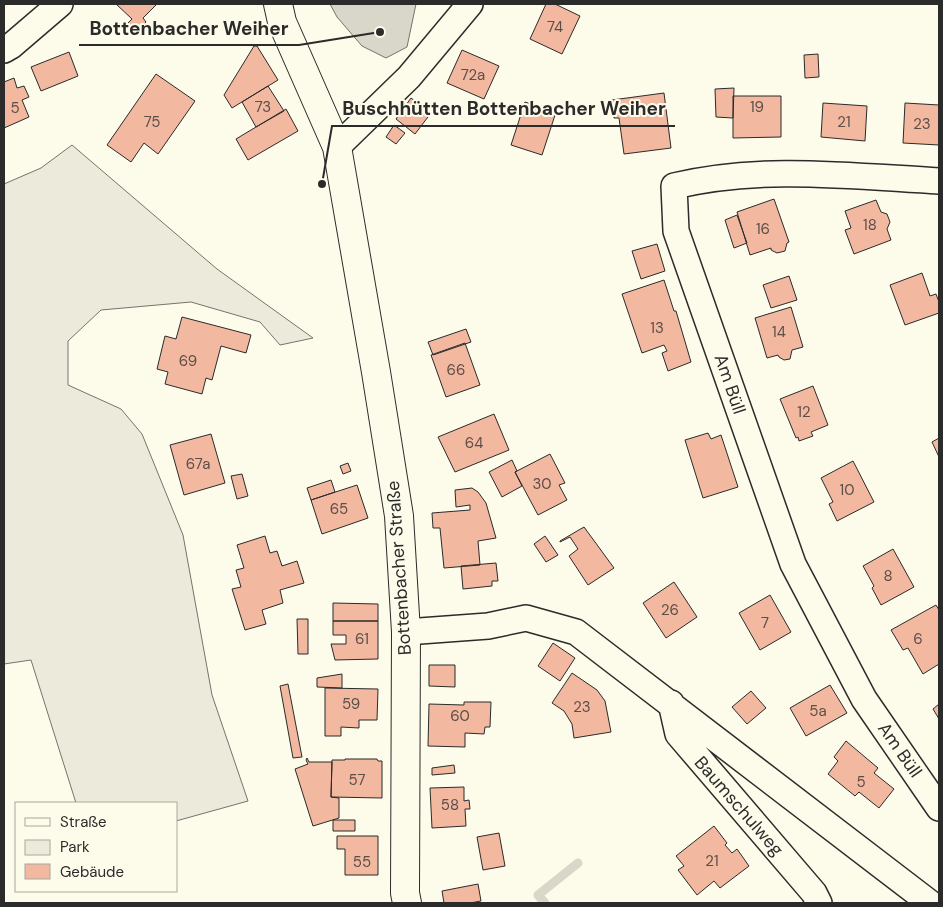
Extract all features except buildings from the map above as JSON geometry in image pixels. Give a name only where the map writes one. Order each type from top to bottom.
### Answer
[{"type":"street","points":[[4,50],[60,4]]},
{"type":"street","name":"Bottenbacher Straße","points":[[278,4],[282,22],[337,147],[399,516],[406,632],[405,893],[407,903]]},
{"type":"street","points":[[337,147],[408,76],[470,4]]},
{"type":"street","name":"Am Büll","points":[[939,181],[790,172],[705,178],[674,186],[676,231],[793,564],[864,699],[939,808]]},
{"type":"street","points":[[406,632],[488,626],[526,618],[576,632],[930,903]]},
{"type":"street","name":"Baumschulweg","points":[[671,704],[678,734],[814,893],[818,903]]},
{"type":"green space","points":[[72,145],[217,269],[313,338],[280,345],[260,322],[191,302],[101,310],[68,341],[68,385],[121,409],[142,434],[183,535],[212,695],[248,801],[178,820],[178,802],[76,802],[31,660],[4,664],[4,184],[41,168]]},
{"type":"shaded area","points":[[330,4],[416,4],[407,47],[386,58],[362,46],[337,17]]},
{"type":"waterway","points":[[545,903],[538,895],[578,863]]},
{"type":"place","name":"Bottenbacher Weiher","points":[[380,32]]},
{"type":"place","name":"Buschhütten Bottenbacher Weiher","points":[[322,184]]}]
